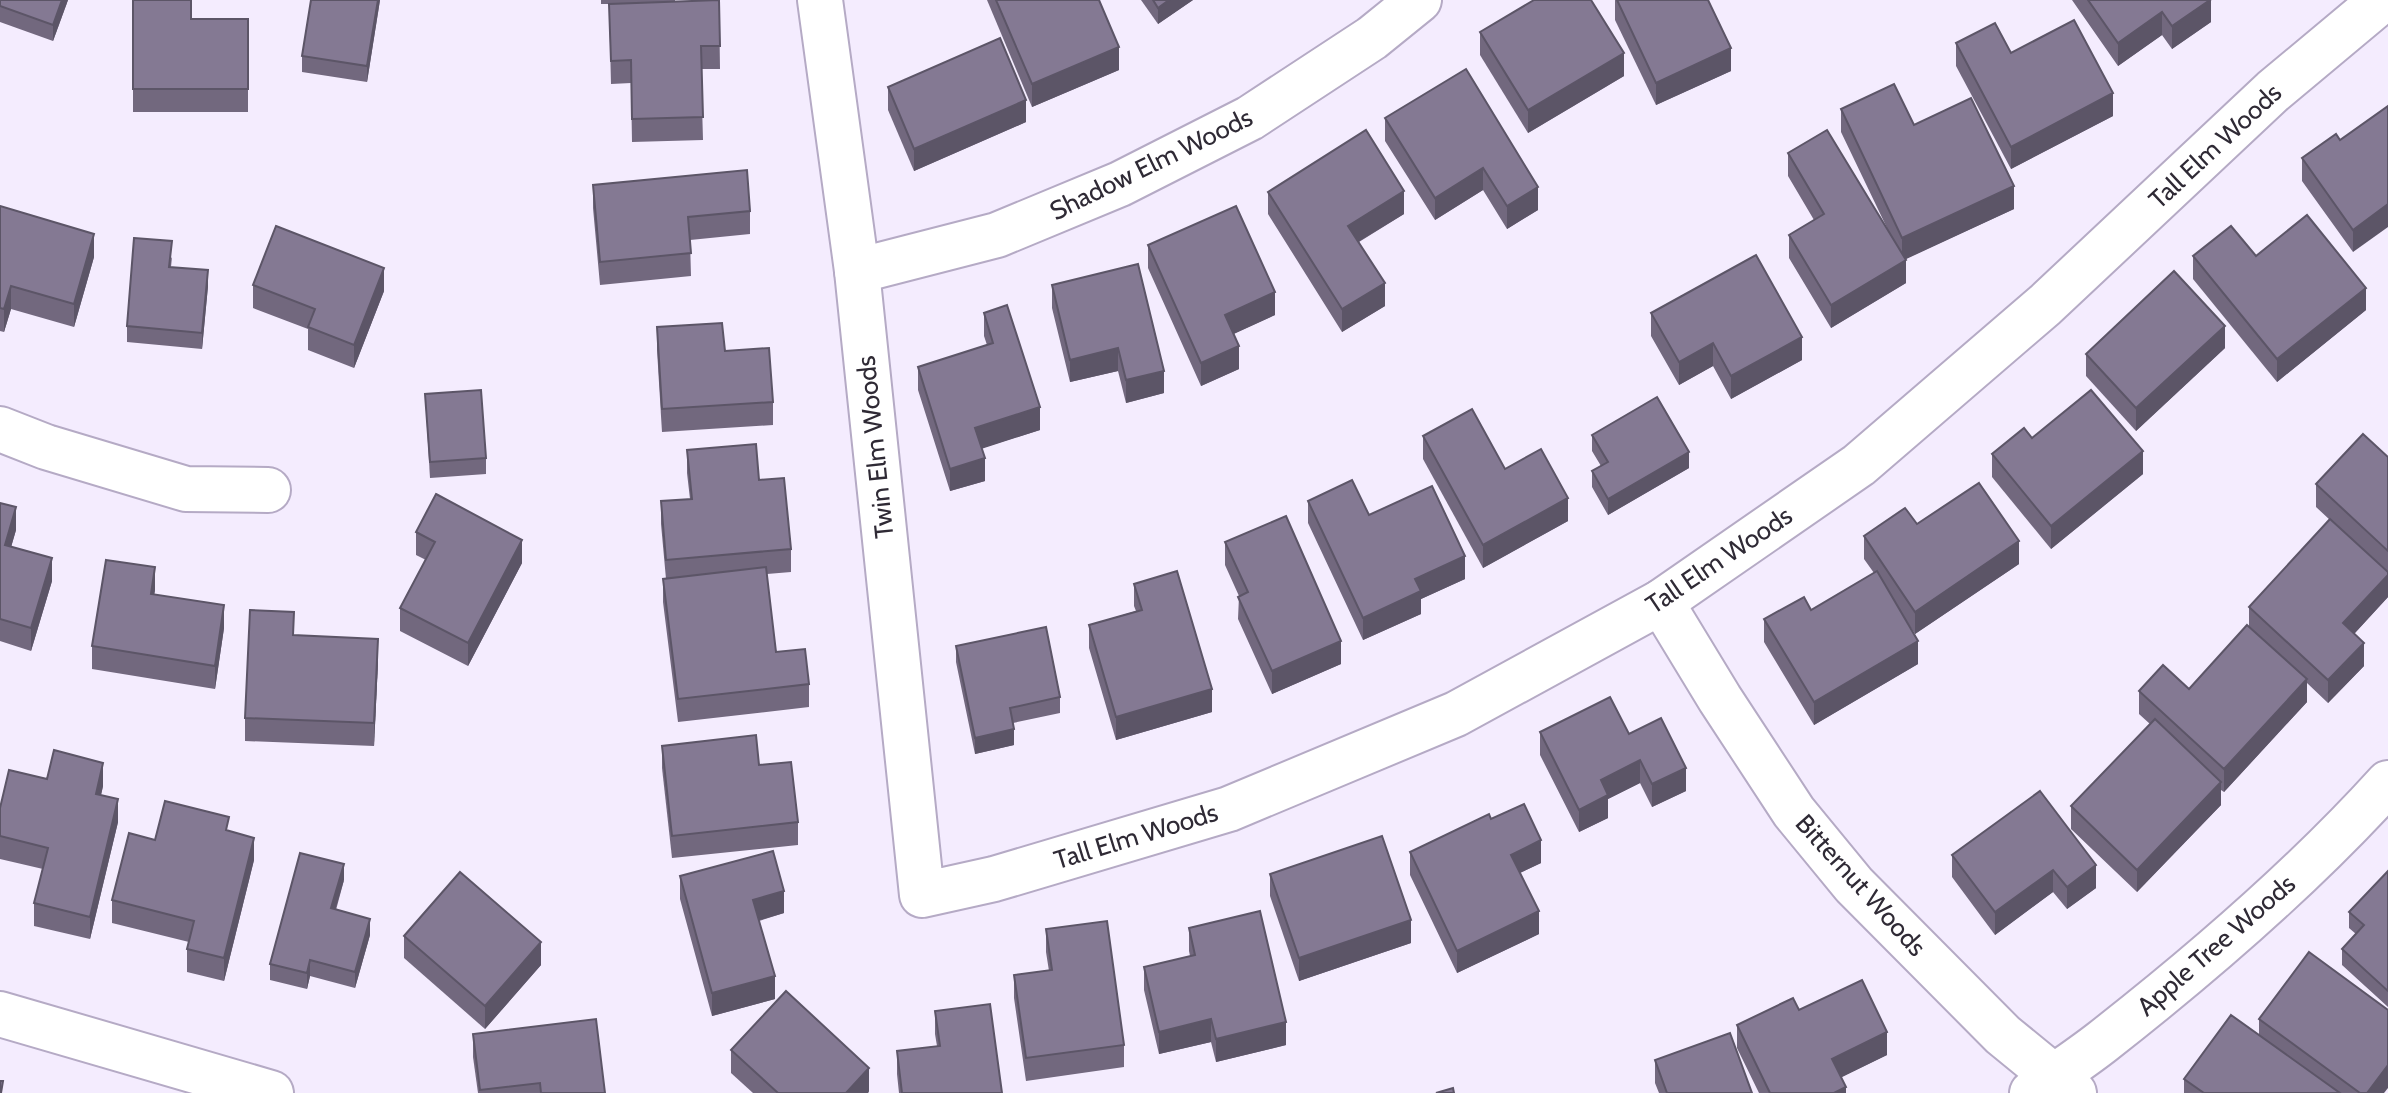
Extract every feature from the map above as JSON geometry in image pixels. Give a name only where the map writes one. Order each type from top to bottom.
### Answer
[{"type":"street","name":"Twin Elm Woods","points":[[820,0],[857,271],[922,895]]},
{"type":"street","name":"Shadow Elm Woods","points":[[857,271],[997,235],[1120,184],[1250,118],[1372,38],[1419,0]]},
{"type":"street","name":"Tall Elm Woods","points":[[922,895],[994,879],[1229,809],[1456,714],[1661,602],[1859,465],[2045,305],[2273,91],[2382,0]]},
{"type":"street","points":[[0,429],[46,447],[186,489],[268,490]]},
{"type":"street","name":"Bitternut Woods","points":[[1661,602],[1794,812],[1844,873],[2053,1088]]},
{"type":"street","name":"Apple Tree Woods","points":[[2053,1088],[2275,895],[2388,783]]},
{"type":"street","points":[[0,1014],[271,1093]]},
{"type":"building","points":[[0,0],[62,0],[53,25],[0,6]]},
{"type":"building","points":[[133,0],[191,0],[191,19],[248,19],[248,89],[133,89]]},
{"type":"building","points":[[311,0],[378,0],[367,66],[302,56]]},
{"type":"building","points":[[719,0],[720,46],[701,46],[703,117],[632,119],[631,60],[611,61],[609,4]]},
{"type":"building","points":[[996,0],[1099,0],[1119,47],[1032,84]]},
{"type":"building","points":[[1153,0],[1169,0],[1158,8]]},
{"type":"building","points":[[1534,0],[1591,0],[1624,53],[1528,110],[1480,32]]},
{"type":"building","points":[[1617,0],[1708,0],[1731,48],[1656,83]]},
{"type":"building","points":[[2088,0],[2210,0],[2172,26],[2162,12],[2118,43]]},
{"type":"building","points":[[2074,20],[2113,93],[2011,147],[1956,43],[1995,23],[2011,53]]},
{"type":"building","points":[[1000,38],[1026,100],[914,149],[888,87]]},
{"type":"building","points":[[1466,69],[1538,187],[1507,206],[1483,168],[1435,198],[1385,118]]},
{"type":"building","points":[[1894,84],[1914,125],[1971,98],[2014,186],[1902,238],[1841,109]]},
{"type":"building","points":[[2388,106],[2388,204],[2353,230],[2302,158],[2336,134],[2340,140]]},
{"type":"building","points":[[1366,130],[1404,191],[1348,226],[1385,283],[1342,309],[1268,192]]},
{"type":"building","points":[[1827,130],[1906,260],[1831,305],[1789,235],[1824,214],[1788,153]]},
{"type":"building","points":[[747,170],[750,211],[688,217],[691,253],[600,262],[593,185]]},
{"type":"building","points":[[0,206],[94,234],[74,304],[11,286],[4,309],[0,308]]},
{"type":"building","points":[[1236,206],[1275,292],[1225,315],[1239,346],[1201,363],[1148,245]]},
{"type":"building","points":[[2307,215],[2366,288],[2277,359],[2193,256],[2231,226],[2256,256]]},
{"type":"building","points":[[276,226],[384,268],[354,345],[308,327],[315,309],[253,285]]},
{"type":"building","points":[[134,238],[172,241],[169,267],[208,270],[202,333],[127,326]]},
{"type":"building","points":[[1756,255],[1802,337],[1731,376],[1713,343],[1679,362],[1651,313]]},
{"type":"building","points":[[1138,264],[1164,371],[1126,380],[1118,348],[1070,360],[1052,285]]},
{"type":"building","points":[[2174,271],[2225,326],[2136,408],[2086,354]]},
{"type":"building","points":[[1007,305],[1040,407],[975,428],[985,458],[950,469],[918,367],[993,343],[984,313]]},
{"type":"building","points":[[722,323],[725,351],[769,348],[773,402],[662,409],[657,327]]},
{"type":"building","points":[[481,390],[486,458],[430,462],[425,394]]},
{"type":"building","points":[[2091,390],[2143,451],[2051,526],[1992,454],[2024,428],[2032,438]]},
{"type":"building","points":[[1657,397],[1689,452],[1608,499],[1592,471],[1608,462],[1592,435]]},
{"type":"building","points":[[1472,409],[1505,469],[1541,449],[1568,498],[1483,545],[1423,436]]},
{"type":"building","points":[[2363,434],[2388,457],[2388,551],[2316,484]]},
{"type":"building","points":[[756,444],[759,480],[784,478],[791,549],[666,560],[661,501],[692,499],[687,450]]},
{"type":"building","points":[[1352,480],[1369,515],[1432,486],[1465,556],[1415,579],[1421,591],[1363,618],[1308,501]]},
{"type":"building","points":[[1979,483],[2019,541],[1915,612],[1864,536],[1905,508],[1917,524]]},
{"type":"building","points":[[436,494],[522,540],[468,643],[400,608],[435,542],[416,532]]},
{"type":"building","points":[[0,503],[16,507],[5,545],[52,558],[31,628],[0,619]]},
{"type":"building","points":[[1286,516],[1341,641],[1272,671],[1238,597],[1248,592],[1225,542]]},
{"type":"building","points":[[2330,519],[2388,575],[2343,623],[2364,643],[2328,680],[2249,607]]},
{"type":"building","points":[[106,560],[155,567],[151,594],[224,605],[215,666],[92,646]]},
{"type":"building","points":[[766,567],[776,652],[805,649],[809,684],[678,699],[663,579]]},
{"type":"building","points":[[1177,571],[1212,689],[1116,717],[1089,625],[1142,610],[1134,584]]},
{"type":"building","points":[[1877,571],[1918,641],[1814,702],[1764,619],[1804,597],[1811,610]]},
{"type":"building","points":[[250,610],[294,612],[293,635],[378,639],[374,723],[245,718]]},
{"type":"building","points":[[2247,625],[2307,679],[2224,769],[2139,691],[2163,665],[2189,689]]},
{"type":"building","points":[[1046,627],[1060,697],[1010,708],[1014,729],[975,738],[956,646]]},
{"type":"building","points":[[1610,697],[1629,734],[1661,718],[1686,768],[1652,784],[1640,760],[1601,780],[1608,795],[1579,810],[1540,732]]},
{"type":"building","points":[[2155,719],[2221,782],[2137,870],[2071,806]]},
{"type":"building","points":[[756,735],[759,765],[791,762],[798,822],[672,836],[662,746]]},
{"type":"building","points":[[54,750],[103,763],[96,794],[118,799],[90,917],[34,903],[48,848],[0,836],[0,808],[9,770],[47,779]]},
{"type":"building","points":[[2040,791],[2096,865],[2067,887],[2053,870],[1995,912],[1952,855]]},
{"type":"building","points":[[165,801],[229,817],[226,830],[254,838],[224,958],[187,949],[194,921],[112,900],[129,833],[155,840]]},
{"type":"building","points":[[1524,804],[1541,840],[1511,855],[1539,911],[1457,951],[1410,852],[1489,814],[1491,819]]},
{"type":"building","points":[[1382,836],[1411,920],[1299,958],[1270,874]]},
{"type":"building","points":[[773,851],[784,891],[753,900],[775,976],[712,993],[680,876]]},
{"type":"building","points":[[300,853],[344,864],[331,908],[370,919],[355,972],[310,960],[307,973],[270,964]]},
{"type":"building","points":[[2388,871],[2388,991],[2342,949],[2364,925],[2349,912]]},
{"type":"building","points":[[460,872],[541,942],[485,1006],[404,936]]},
{"type":"building","points":[[1260,911],[1286,1022],[1216,1039],[1211,1019],[1159,1032],[1144,967],[1195,955],[1189,928]]},
{"type":"building","points":[[1107,921],[1124,1045],[1026,1058],[1014,975],[1052,970],[1046,929]]},
{"type":"building","points":[[2309,952],[2388,1010],[2388,1065],[2367,1093],[2360,1093],[2259,1019]]},
{"type":"building","points":[[1862,980],[1887,1032],[1832,1059],[1846,1087],[1834,1093],[1770,1093],[1737,1025],[1793,998],[1799,1010]]},
{"type":"building","points":[[786,991],[869,1068],[846,1093],[778,1093],[731,1050]]},
{"type":"building","points":[[990,1004],[1002,1093],[902,1093],[897,1051],[940,1046],[935,1011]]},
{"type":"building","points":[[2231,1015],[2340,1093],[2204,1093],[2184,1079]]},
{"type":"building","points":[[596,1019],[605,1093],[541,1093],[540,1083],[480,1090],[473,1034]]},
{"type":"building","points":[[1730,1033],[1752,1093],[1667,1093],[1655,1060]]},
{"type":"building","points":[[1453,1088],[1454,1093],[1436,1093]]}]
